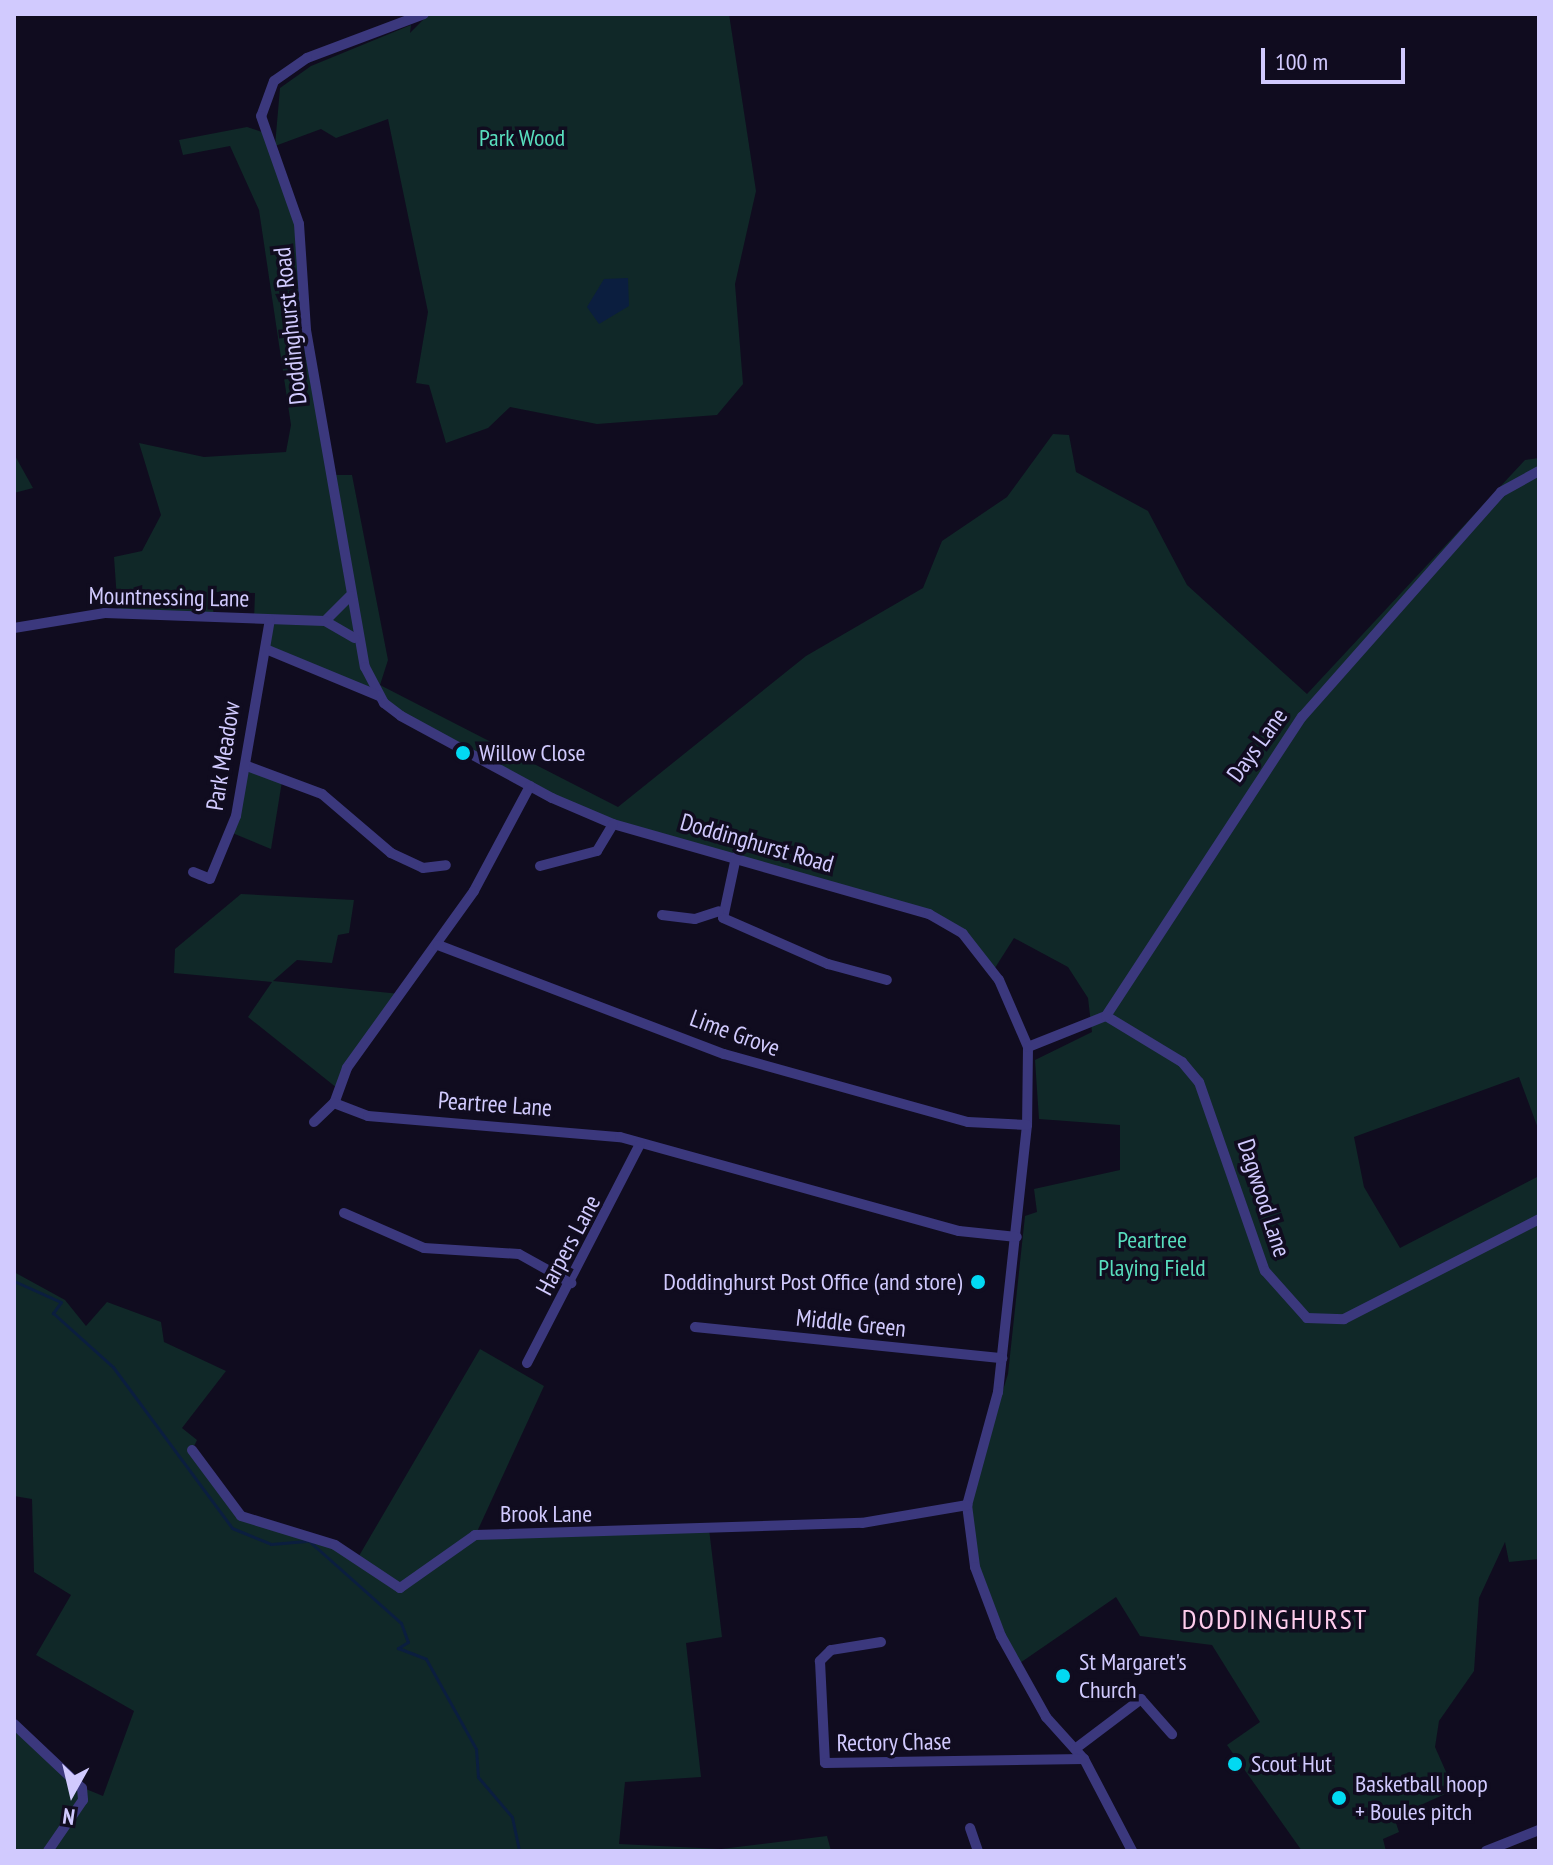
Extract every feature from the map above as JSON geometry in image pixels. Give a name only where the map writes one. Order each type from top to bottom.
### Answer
[{"type":"street","name":"Doddinghurst Road","points":[[424,14],[307,58],[274,81],[261,116],[299,224],[306,330],[355,638],[379,696],[401,716],[530,786],[613,824],[736,857],[947,923],[999,980],[1028,1047],[1027,1125],[1002,1358],[967,1505],[975,1567],[1001,1636],[1046,1717],[1084,1759],[1132,1851]]},
{"type":"street","name":"Days Lane","points":[[1106,1016],[1228,819],[1315,701],[1501,492],[1539,471]]},
{"type":"street","points":[[325,621],[350,596]]},
{"type":"street","name":"Mountnessing Lane","points":[[14,628],[105,613],[325,621],[355,638]]},
{"type":"street","name":"Park Meadow","points":[[193,872],[210,879],[247,766],[254,686],[268,650],[270,620]]},
{"type":"street","points":[[268,650],[379,696]]},
{"type":"street","points":[[247,766],[322,794],[391,853],[423,868],[446,865]]},
{"type":"street","points":[[314,1122],[334,1103],[347,1068],[438,945],[530,786]]},
{"type":"street","points":[[540,866],[597,851],[613,824]]},
{"type":"street","points":[[719,911],[736,857]]},
{"type":"street","points":[[662,915],[695,919],[719,911]]},
{"type":"street","points":[[719,911],[737,928],[887,980]]},
{"type":"street","name":"Lime Grove","points":[[438,945],[724,1054],[968,1122],[1027,1125]]},
{"type":"street","points":[[1028,1047],[1106,1016]]},
{"type":"street","name":"Dagwood Lane","points":[[1106,1016],[1182,1062],[1199,1082],[1227,1145],[1265,1271],[1307,1318],[1344,1319],[1539,1219]]},
{"type":"street","name":"Peartree Lane","points":[[334,1103],[368,1116],[557,1128],[640,1144],[959,1231],[1017,1237]]},
{"type":"street","name":"Harpers Lane","points":[[527,1363],[571,1283],[640,1144]]},
{"type":"street","points":[[344,1213],[424,1248],[519,1254],[571,1283]]},
{"type":"street","name":"Middle Green","points":[[695,1327],[1002,1358]]},
{"type":"street","name":"Brook Lane","points":[[192,1450],[241,1516],[335,1545],[400,1588],[488,1533],[862,1523],[967,1505]]},
{"type":"street","name":"Rectory Chase","points":[[881,1642],[831,1650],[820,1661],[825,1763],[1084,1759]]},
{"type":"street","points":[[1075,1749],[1141,1699],[1172,1734]]},
{"type":"street","points":[[14,1724],[82,1788],[83,1800],[48,1851]]},
{"type":"street","points":[[970,1828],[978,1851]]},
{"type":"street","points":[[1486,1851],[1539,1830]]},
{"type":"green space","name":"Park Wood","points":[[429,14],[729,14],[756,191],[735,284],[743,384],[717,415],[597,424],[510,407],[488,428],[446,443],[429,385],[416,383],[428,312],[388,119],[336,138],[321,129],[275,146],[280,88],[311,66],[411,25],[410,33]]},
{"type":"green space","name":"Peartree Playing Field","points":[[247,127],[262,132],[299,224],[306,330],[335,475],[352,475],[388,660],[380,685],[618,807],[806,656],[923,588],[942,541],[1007,497],[1053,434],[1069,435],[1076,472],[1148,511],[1187,585],[1307,694],[1525,460],[1539,458],[1539,1131],[1519,1077],[1354,1137],[1364,1187],[1400,1248],[1539,1176],[1539,1559],[1509,1562],[1505,1542],[1479,1598],[1474,1671],[1439,1721],[1435,1747],[1454,1790],[1394,1817],[1399,1832],[1383,1839],[1386,1851],[1302,1851],[1227,1745],[1260,1722],[1212,1645],[1140,1636],[1116,1597],[1017,1665],[975,1567],[967,1505],[1008,1374],[1025,1216],[1037,1212],[1034,1189],[1120,1170],[1120,1125],[1039,1119],[1035,1060],[1092,1032],[1088,998],[1068,967],[1014,938],[993,971],[947,923],[613,824],[552,798],[384,703],[268,650],[270,620],[254,620],[255,593],[210,592],[215,621],[118,614],[114,557],[142,551],[161,515],[139,443],[204,457],[286,452],[291,425],[259,210],[230,146],[183,155],[179,140]]},
{"type":"green space","points":[[14,454],[33,488],[14,493]]},
{"type":"green space","points":[[247,766],[283,775],[271,849],[230,832]]},
{"type":"green space","points":[[241,894],[354,900],[349,933],[338,935],[332,963],[297,960],[273,981],[400,994],[337,1088],[248,1017],[272,982],[174,973],[175,949]]},
{"type":"green space","points":[[14,1272],[65,1300],[86,1326],[107,1302],[161,1322],[164,1342],[226,1371],[182,1428],[197,1440],[192,1450],[241,1516],[311,1534],[356,1561],[480,1349],[544,1386],[476,1534],[709,1529],[722,1637],[686,1643],[701,1777],[625,1782],[619,1844],[721,1849],[827,1836],[831,1851],[14,1851],[14,1724],[81,1787],[103,1796],[134,1711],[36,1655],[71,1595],[34,1572],[32,1499],[14,1496]]},
{"type":"water","points":[[628,278],[629,306],[599,324],[587,307],[604,279]]},
{"type":"waterway","points":[[14,1281],[61,1302],[53,1313],[113,1367],[232,1528],[271,1544],[309,1541],[401,1623],[408,1642],[398,1648],[426,1659],[476,1749],[478,1777],[512,1817],[519,1851]]},
{"type":"place","name":"Willow Close","points":[[463,753]]},
{"type":"place","name":"Doddinghurst Post Office (and store)","points":[[978,1282]]},
{"type":"place","name":"St Margaret's Church","points":[[1063,1676]]},
{"type":"place","name":"Scout Hut","points":[[1235,1764]]},
{"type":"place","name":"Basketball hoop + Boules pitch","points":[[1339,1798]]},
{"type":"district","name":"DODDINGHURST","points":[[1275,1619]]}]
